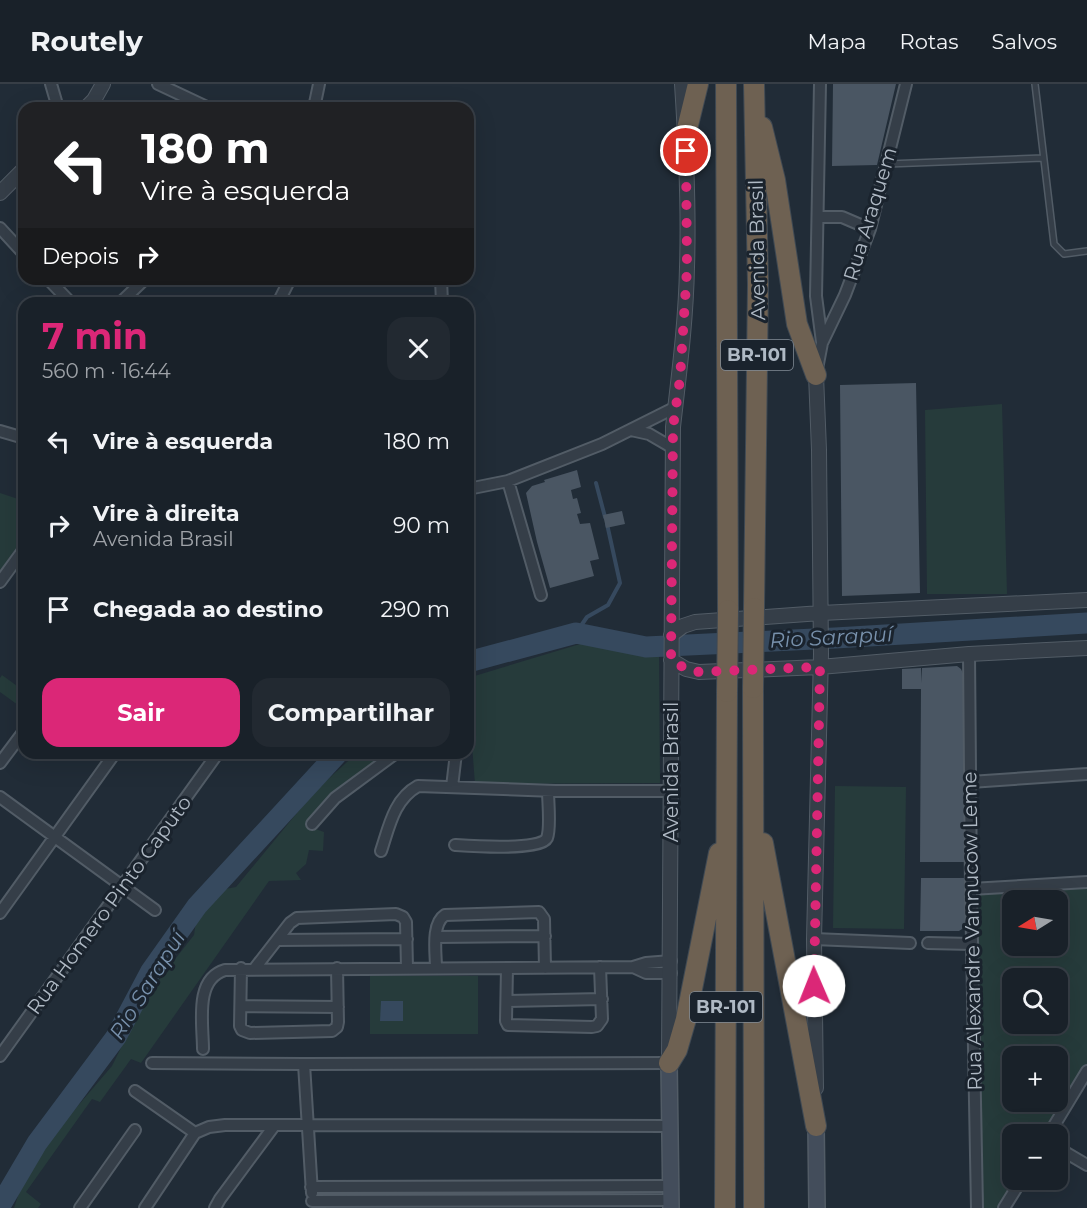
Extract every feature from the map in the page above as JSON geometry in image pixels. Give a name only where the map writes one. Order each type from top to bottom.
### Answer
[{"type":"highway","points":[[686,133],[698,84]]},
{"type":"highway","name":"Avenida Brasil","points":[[725,1208],[728,806],[726,84]]},
{"type":"highway","points":[[754,93],[775,180],[797,324],[816,375]]},
{"type":"highway","name":"Avenida Brasil","points":[[754,93],[758,284],[753,688],[754,1208]]},
{"type":"highway","points":[[754,796],[816,1126]]},
{"type":"highway","points":[[669,1063],[676,1050],[686,1019],[728,806]]},
{"type":"main road","name":"Avenida Brasil","points":[[669,1063],[671,1198]]},
{"type":"main road","points":[[816,1126],[817,1208]]},
{"type":"street","points":[[51,84],[56,102]]},
{"type":"street","points":[[92,102],[103,84]]},
{"type":"street","points":[[158,84],[196,102]]},
{"type":"street","points":[[315,102],[319,84]]},
{"type":"street","name":"Avenida Brasil","points":[[669,1063],[673,448],[687,269],[686,133],[682,84]]},
{"type":"street","points":[[820,84],[816,296],[822,343]]},
{"type":"street","name":"Rua Araquem","points":[[816,375],[822,343],[845,295],[870,228],[906,84]]},
{"type":"street","points":[[0,193],[18,176]]},
{"type":"street","points":[[818,217],[842,217],[870,228]]},
{"type":"street","points":[[0,228],[18,248]]},
{"type":"street","points":[[54,285],[65,297]]},
{"type":"street","points":[[126,297],[139,285]]},
{"type":"street","points":[[816,375],[821,585],[814,939],[816,1126]]},
{"type":"street","points":[[474,488],[508,481],[631,430],[676,407]]},
{"type":"street","points":[[631,430],[649,434],[673,448]]},
{"type":"street","points":[[0,431],[18,436]]},
{"type":"street","points":[[508,481],[541,595]]},
{"type":"street","points":[[0,582],[18,557]]},
{"type":"street","points":[[821,585],[831,600],[845,612]]},
{"type":"street","points":[[671,637],[683,626],[695,622],[821,613],[1087,600]]},
{"type":"street","points":[[671,658],[686,669],[699,672],[821,660],[838,665],[969,654],[1087,648]]},
{"type":"street","name":"Rua Alexandre Vannucow Leme","points":[[969,654],[977,1208]]},
{"type":"street","points":[[820,683],[838,665]]},
{"type":"street","points":[[0,763],[18,739]]},
{"type":"street","points":[[0,913],[111,759]]},
{"type":"street","name":"Rua Homero Pinto Caputo","points":[[0,1056],[214,759]]},
{"type":"street","points":[[312,824],[335,798],[388,759]]},
{"type":"street","points":[[452,787],[455,759]]},
{"type":"street","points":[[970,782],[1087,774]]},
{"type":"street","points":[[381,851],[395,811],[410,790],[418,786],[548,791],[671,790]]},
{"type":"street","points":[[455,845],[530,846],[544,842],[548,830],[548,791]]},
{"type":"street","points":[[0,797],[155,910]]},
{"type":"street","points":[[971,889],[1087,882]]},
{"type":"street","points":[[436,968],[438,921],[445,915],[539,912],[544,919],[545,968]]},
{"type":"street","points":[[255,968],[297,918],[396,914],[403,917],[406,922],[407,968]]},
{"type":"street","points":[[436,937],[545,936]]},
{"type":"street","points":[[277,940],[407,939]]},
{"type":"street","points":[[814,939],[910,943]]},
{"type":"street","points":[[928,943],[972,944]]},
{"type":"street","points":[[203,1049],[203,1001],[206,988],[217,973],[241,968],[633,967],[646,963],[671,967]]},
{"type":"street","points":[[507,968],[506,1021],[512,1026],[592,1027],[597,1026],[602,1019],[600,967]]},
{"type":"street","points":[[241,968],[240,1026],[242,1030],[250,1033],[332,1031],[337,1027],[338,1022],[337,968]]},
{"type":"street","points":[[507,1001],[602,999]]},
{"type":"street","points":[[241,1006],[338,1007]]},
{"type":"street","points":[[152,1063],[669,1063]]},
{"type":"street","points":[[304,1064],[312,1204],[671,1198]]},
{"type":"street","points":[[1055,1124],[1087,1071]]},
{"type":"street","points":[[135,1091],[195,1133]]},
{"type":"street","points":[[145,1208],[195,1133],[209,1127],[225,1125],[664,1126]]},
{"type":"street","points":[[215,1208],[274,1126]]},
{"type":"street","points":[[80,1208],[135,1130]]},
{"type":"street","points":[[1068,1154],[1087,1165]]},
{"type":"street","points":[[311,1187],[671,1198]]},
{"type":"street","points":[[1004,1208],[1015,1190]]},
{"type":"lane","points":[[1035,84],[1054,243],[1064,254],[1087,251]]},
{"type":"lane","points":[[887,164],[1043,158]]},
{"type":"green space","points":[[1002,404],[1007,594],[927,594],[925,410]]},
{"type":"green space","points":[[0,493],[18,499],[18,546],[0,571]]},
{"type":"green space","points":[[590,641],[647,652],[659,651],[660,783],[475,784],[474,676]]},
{"type":"green space","points":[[2,675],[18,687],[18,705],[0,692]]},
{"type":"green space","points":[[350,759],[385,759],[320,807],[307,826],[324,832],[323,851],[309,850],[306,864],[296,873],[301,880],[269,881],[141,1063],[131,1059],[100,1102],[92,1099],[26,1192],[41,1204],[38,1208],[14,1208],[24,1178],[52,1136],[112,1066],[147,995],[194,935],[197,915],[220,890],[236,887],[315,791]]},
{"type":"green space","points":[[835,786],[906,787],[904,929],[833,928]]},
{"type":"green space","points":[[1087,882],[1087,1070],[1068,1102],[1068,1046],[1002,1046],[1002,1112],[1062,1112],[1055,1124],[1002,1124],[1002,1190],[1015,1190],[1004,1208],[977,1208],[971,889]]},
{"type":"green space","points":[[370,976],[478,976],[478,1034],[370,1034]]},
{"type":"water","points":[[381,1001],[403,1001],[403,1021],[380,1021]]},
{"type":"building","points":[[833,84],[896,84],[877,165],[832,166]]},
{"type":"building","points":[[916,383],[920,593],[842,596],[840,385]]},
{"type":"building","points":[[577,470],[581,487],[571,490],[573,499],[577,498],[581,513],[577,514],[580,524],[590,523],[599,559],[590,561],[594,576],[550,588],[526,493],[532,486],[545,482],[544,480]]},
{"type":"building","points":[[622,511],[625,524],[606,528],[603,515]]},
{"type":"building","points":[[957,666],[965,678],[965,862],[920,862],[921,689],[902,689],[902,669],[921,668],[922,683],[922,668]]},
{"type":"building","points":[[921,878],[965,878],[965,927],[959,931],[920,931]]},
{"type":"waterway","name":"Rio Sarapuí","points":[[596,483],[605,517]]},
{"type":"waterway","name":"Rio Sarapuí","points":[[576,633],[587,617],[608,605],[620,583],[607,524]]},
{"type":"waterway","name":"Rio Sarapuí","points":[[474,660],[576,633],[646,647],[1087,623]]},
{"type":"waterway","name":"Rio Sarapuí","points":[[0,1206],[37,1143],[116,1037],[151,971],[197,906],[332,759]]},
{"type":"route","points":[[686,151],[687,269],[680,379],[673,427],[671,660],[680,667],[699,672],[820,667],[814,986]]}]
